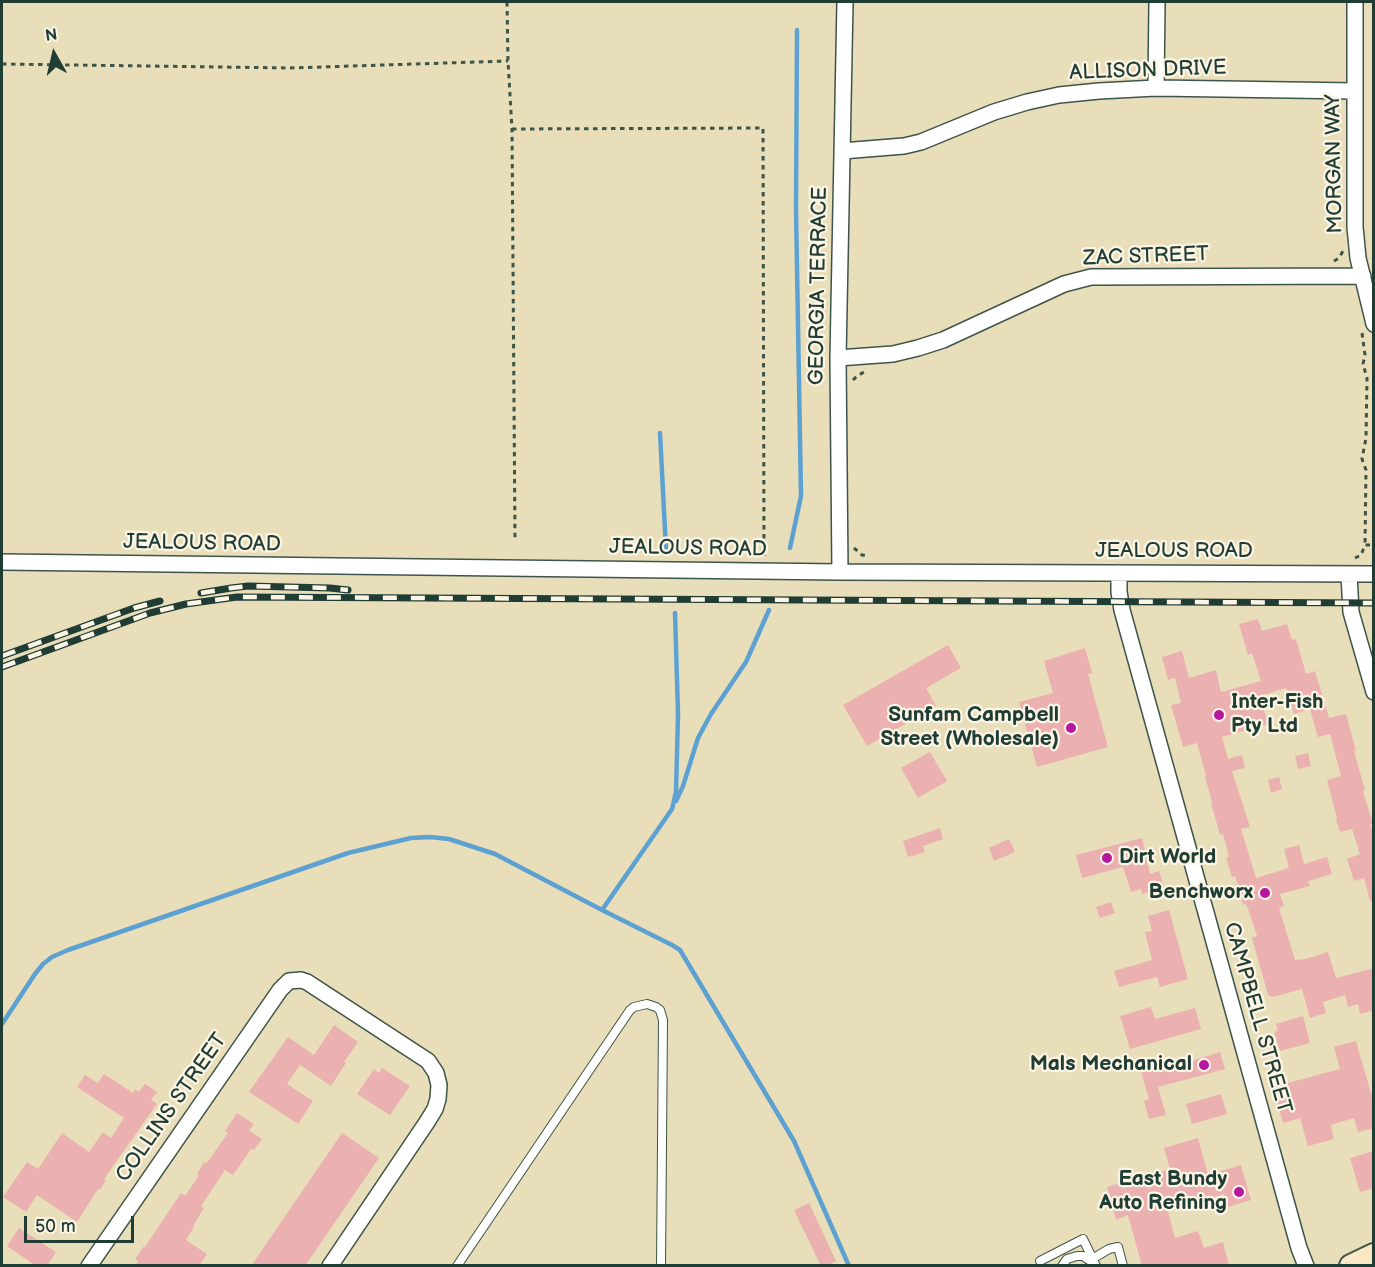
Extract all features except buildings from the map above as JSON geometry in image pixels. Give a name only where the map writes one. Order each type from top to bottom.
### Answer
[{"type":"main road","points":[[1351,1266],[1374,1255]]},
{"type":"street","name":"GEORGIA TERRACE","points":[[840,572],[838,358],[845,2]]},
{"type":"street","points":[[1156,88],[1157,2]]},
{"type":"street","name":"MORGAN WAY","points":[[1355,2],[1354,209],[1367,327]]},
{"type":"street","name":"ALLISON DRIVE","points":[[843,151],[904,146],[921,142],[994,112],[1059,95],[1156,88],[1355,91]]},
{"type":"street","name":"ZAC STREET","points":[[838,358],[893,354],[943,340],[1064,284],[1091,277],[1363,276]]},
{"type":"street","name":"JEALOUS ROAD","points":[[2,562],[840,572],[1374,574]]},
{"type":"street","name":"CAMPBELL STREET","points":[[1119,573],[1122,610],[1299,1248],[1306,1266]]},
{"type":"street","points":[[1349,574],[1351,612],[1374,692]]},
{"type":"street","name":"COLLINS STREET","points":[[89,1266],[280,990],[289,981],[302,980],[428,1061],[438,1079],[439,1092],[435,1109],[330,1266]]},
{"type":"lane","points":[[457,1266],[630,1010],[634,1006],[647,1004],[660,1010],[663,1020],[661,1266]]},
{"type":"lane","points":[[1040,1261],[1083,1239],[1095,1263]]},
{"type":"lane","points":[[1095,1263],[1109,1250],[1118,1247],[1123,1266]]},
{"type":"lane","points":[[1062,1266],[1067,1259],[1077,1256],[1088,1258],[1095,1263]]},
{"type":"path","points":[[507,2],[512,129],[515,539]]},
{"type":"path","points":[[2,63],[290,68],[508,62]]},
{"type":"path","points":[[512,129],[763,128],[764,571]]},
{"type":"path","points":[[1365,545],[1366,470],[1362,456],[1366,438],[1366,378],[1363,364],[1367,327]]},
{"type":"path","points":[[852,384],[857,376],[867,371]]},
{"type":"path","points":[[852,544],[862,555],[877,556]]},
{"type":"waterway","points":[[790,548],[801,496],[796,210],[797,30]]},
{"type":"waterway","points":[[660,433],[666,550]]},
{"type":"waterway","points":[[676,801],[698,738],[711,714],[746,662],[769,610]]},
{"type":"waterway","points":[[602,910],[672,809],[676,792],[678,714],[675,613]]},
{"type":"waterway","points":[[2,1024],[43,964],[68,950],[348,853],[411,838],[449,839],[495,854],[680,950],[794,1141],[849,1266]]},
{"type":"railway","points":[[201,593],[248,586],[348,590]]},
{"type":"railway","points":[[2,667],[150,613],[186,604],[237,597],[1374,603]]},
{"type":"railway","points":[[2,656],[134,608],[160,601]]},
{"type":"place","name":"Inter-Fish Pty Ltd","points":[[1219,715]]},
{"type":"place","name":"Sunfam Campbell Street (Wholesale)","points":[[1071,728]]},
{"type":"place","name":"Dirt World","points":[[1107,858]]},
{"type":"place","name":"Benchworx","points":[[1265,893]]},
{"type":"place","name":"Mals Mechanical","points":[[1204,1065]]},
{"type":"place","name":"East Bundy Auto Refining","points":[[1239,1192]]}]
